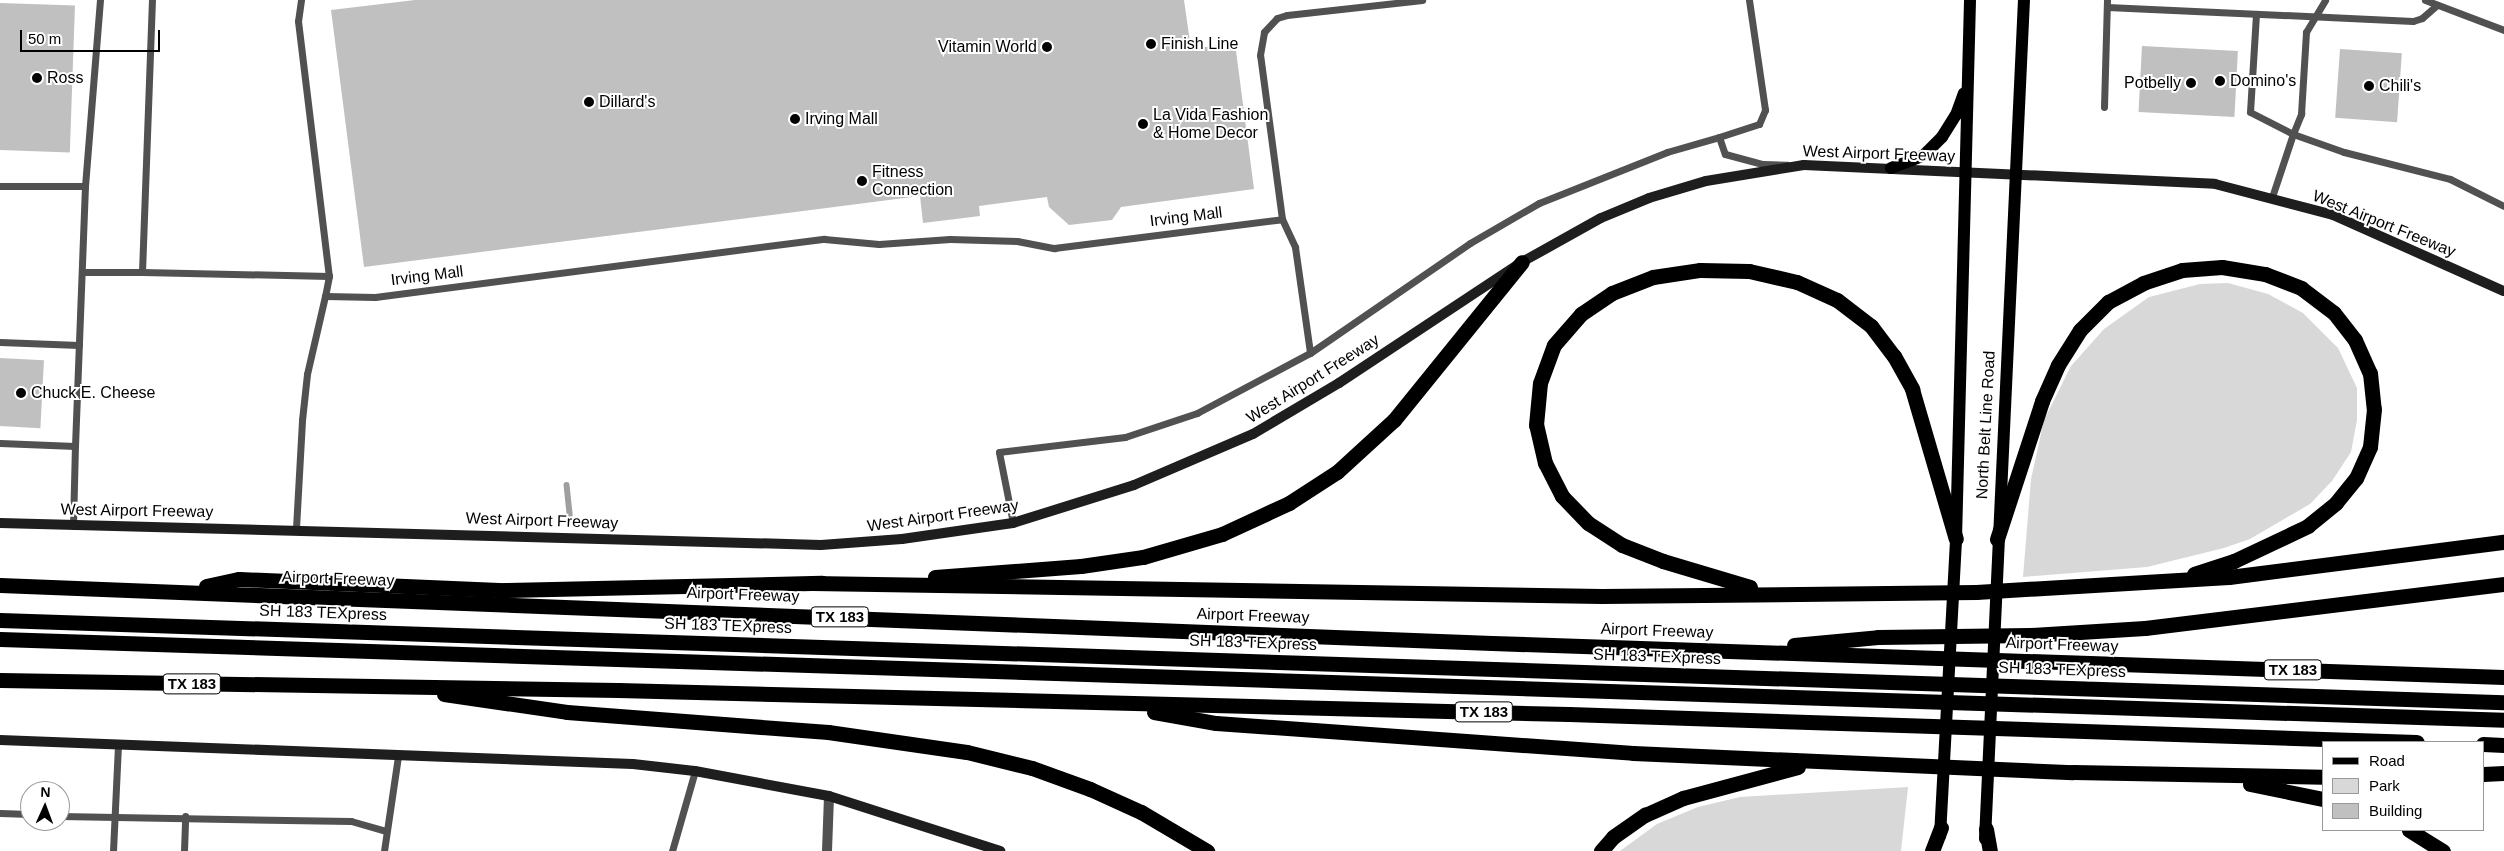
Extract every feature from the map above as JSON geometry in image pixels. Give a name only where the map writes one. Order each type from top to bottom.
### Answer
[{"type":"highway","points":[[812,583],[1081,566],[1185,546],[1258,519],[1337,472],[1367,447],[1459,343],[1522,262]]},
{"type":"highway","points":[[1997,539],[2042,400],[2058,365],[2080,330],[2108,302],[2143,283],[2182,270],[2222,267],[2265,274],[2301,288],[2334,313],[2355,340],[2370,373],[2374,409],[2370,447],[2356,478],[2336,503],[2308,526],[2234,561],[2159,582]]},
{"type":"highway","points":[[1783,592],[1714,578],[1622,544],[1588,523],[1562,496],[1545,463],[1536,424],[1540,383],[1554,345],[1581,314],[1612,293],[1653,277],[1700,270],[1749,271],[1797,282],[1837,300],[1870,326],[1894,356],[1912,389],[1956,539]]},
{"type":"highway","points":[[187,590],[239,578],[505,590],[812,583],[1602,596],[1872,592],[2084,587],[2159,582],[2303,569],[2504,542]]},
{"type":"highway","points":[[1730,650],[1868,638],[2082,632],[2203,622],[2504,584]]},
{"type":"highway","name":"Airport Freeway","points":[[0,585],[187,590],[1730,650],[2504,677]]},
{"type":"highway","name":"SH 183 TEXpress","points":[[0,620],[2504,702]]},
{"type":"highway","name":"SH 183 TEXpress","points":[[0,639],[2504,720]]},
{"type":"highway","name":"TX 183","points":[[0,680],[384,684],[1865,724],[2386,741]]},
{"type":"highway","points":[[384,684],[567,712],[828,732],[967,752],[1032,768],[1090,789],[1141,812],[1206,851]]},
{"type":"highway","points":[[1103,703],[1216,723],[1633,753],[2073,772],[2192,776],[2322,777]]},
{"type":"highway","points":[[2484,744],[2504,745]]},
{"type":"highway","points":[[1601,851],[1613,837],[1645,814],[1683,798],[1758,776],[1828,762]]},
{"type":"highway","points":[[2484,774],[2504,773]]},
{"type":"highway","points":[[2192,776],[2245,783],[2322,799]]},
{"type":"highway","points":[[1932,851],[1940,828]]},
{"type":"highway","points":[[1986,829],[1990,851]]},
{"type":"highway","points":[[2411,831],[2443,851]]},
{"type":"main road","name":"North Belt Line Road","points":[[1939,851],[1956,539],[1970,0]]},
{"type":"main road","name":"North Belt Line Road","points":[[1985,851],[1997,539],[2024,0]]},
{"type":"main road","points":[[1891,168],[1923,156],[1942,137],[1956,115],[1967,83]]},
{"type":"main road","name":"West Airport Freeway","points":[[0,523],[73,526],[296,528],[821,544],[902,539],[1013,523],[1134,485],[1253,434],[1332,387],[1561,238],[1649,198],[1706,182],[1804,165],[2215,184],[2272,197],[2333,215],[2504,291]]},
{"type":"main road","points":[[0,740],[633,764],[695,771],[829,796],[1000,851]]},
{"type":"street","points":[[827,851],[829,796]]},
{"type":"lane","points":[[73,526],[85,186],[100,0]]},
{"type":"lane","points":[[142,272],[152,0]]},
{"type":"lane","points":[[296,528],[303,410],[329,276],[298,21],[301,0]]},
{"type":"lane","points":[[1310,353],[1294,247],[1282,219],[1260,55],[1264,32],[1277,18],[1287,15],[1422,0]]},
{"type":"lane","points":[[1013,523],[999,452],[1125,436],[1160,427],[1215,404],[1310,353],[1470,243],[1538,203],[1667,152],[1759,124],[1765,110],[1749,0]]},
{"type":"lane","points":[[2272,197],[2301,114],[2306,32],[2325,0]]},
{"type":"lane","points":[[2425,0],[2504,30]]},
{"type":"lane","points":[[2104,106],[2107,4],[2256,14],[2413,21],[2422,18],[2437,4]]},
{"type":"lane","points":[[2256,14],[2250,112],[2293,134],[2344,152],[2450,180],[2504,206]]},
{"type":"lane","points":[[1719,137],[1725,154],[1763,164],[1804,165]]},
{"type":"lane","points":[[0,186],[85,186]]},
{"type":"lane","name":"Irving Mall","points":[[325,296],[376,297],[824,239],[879,244],[950,240],[1017,241],[1054,248],[1282,219]]},
{"type":"lane","points":[[82,272],[329,276]]},
{"type":"lane","points":[[0,342],[79,345]]},
{"type":"lane","points":[[0,444],[75,446]]},
{"type":"lane","points":[[113,851],[118,745]]},
{"type":"lane","points":[[384,851],[385,831],[398,756]]},
{"type":"lane","points":[[672,851],[695,771]]},
{"type":"lane","points":[[0,813],[20,814]]},
{"type":"lane","points":[[70,816],[114,818],[185,816],[351,821],[385,831]]},
{"type":"lane","points":[[184,851],[185,816]]},
{"type":"green space","points":[[2228,283],[2268,294],[2303,313],[2338,348],[2357,388],[2357,420],[2351,452],[2332,481],[2310,504],[2250,539],[2224,548],[2147,567],[2023,577],[2031,479],[2044,420],[2071,366],[2104,329],[2149,297],[2200,284]]},
{"type":"green space","points":[[1908,787],[1901,851],[1620,851],[1657,824],[1698,807],[1740,797]]},
{"type":"building","name":"Irving Mall","points":[[415,0],[1184,0],[1191,49],[1235,43],[1254,189],[1121,207],[1112,220],[1069,225],[1049,207],[1047,197],[979,206],[980,216],[923,223],[920,196],[364,267],[331,10]]},
{"type":"building","name":"Ross","points":[[0,3],[75,6],[70,153],[0,150]]},
{"type":"building","points":[[2142,46],[2238,51],[2234,117],[2139,112]]},
{"type":"building","name":"Chili's","points":[[2340,49],[2402,53],[2397,122],[2335,118]]},
{"type":"building","name":"Chuck E. Cheese","points":[[0,358],[44,360],[40,428],[0,426]]},
{"type":"waterway","points":[[567,485],[570,515]]},
{"type":"place","name":"Finish Line","points":[[1151,44]]},
{"type":"place","name":"Vitamin World","points":[[1047,47]]},
{"type":"place","name":"Ross","points":[[37,78]]},
{"type":"place","name":"Domino's","points":[[2220,81]]},
{"type":"place","name":"Potbelly","points":[[2191,83]]},
{"type":"place","name":"Chili's","points":[[2369,86]]},
{"type":"place","name":"Dillard's","points":[[589,102]]},
{"type":"place","name":"Irving Mall","points":[[795,119]]},
{"type":"place","name":"La Vida Fashion & Home Decor","points":[[1143,124]]},
{"type":"place","name":"Fitness Connection","points":[[862,181]]},
{"type":"place","name":"Chuck E. Cheese","points":[[21,393]]}]
